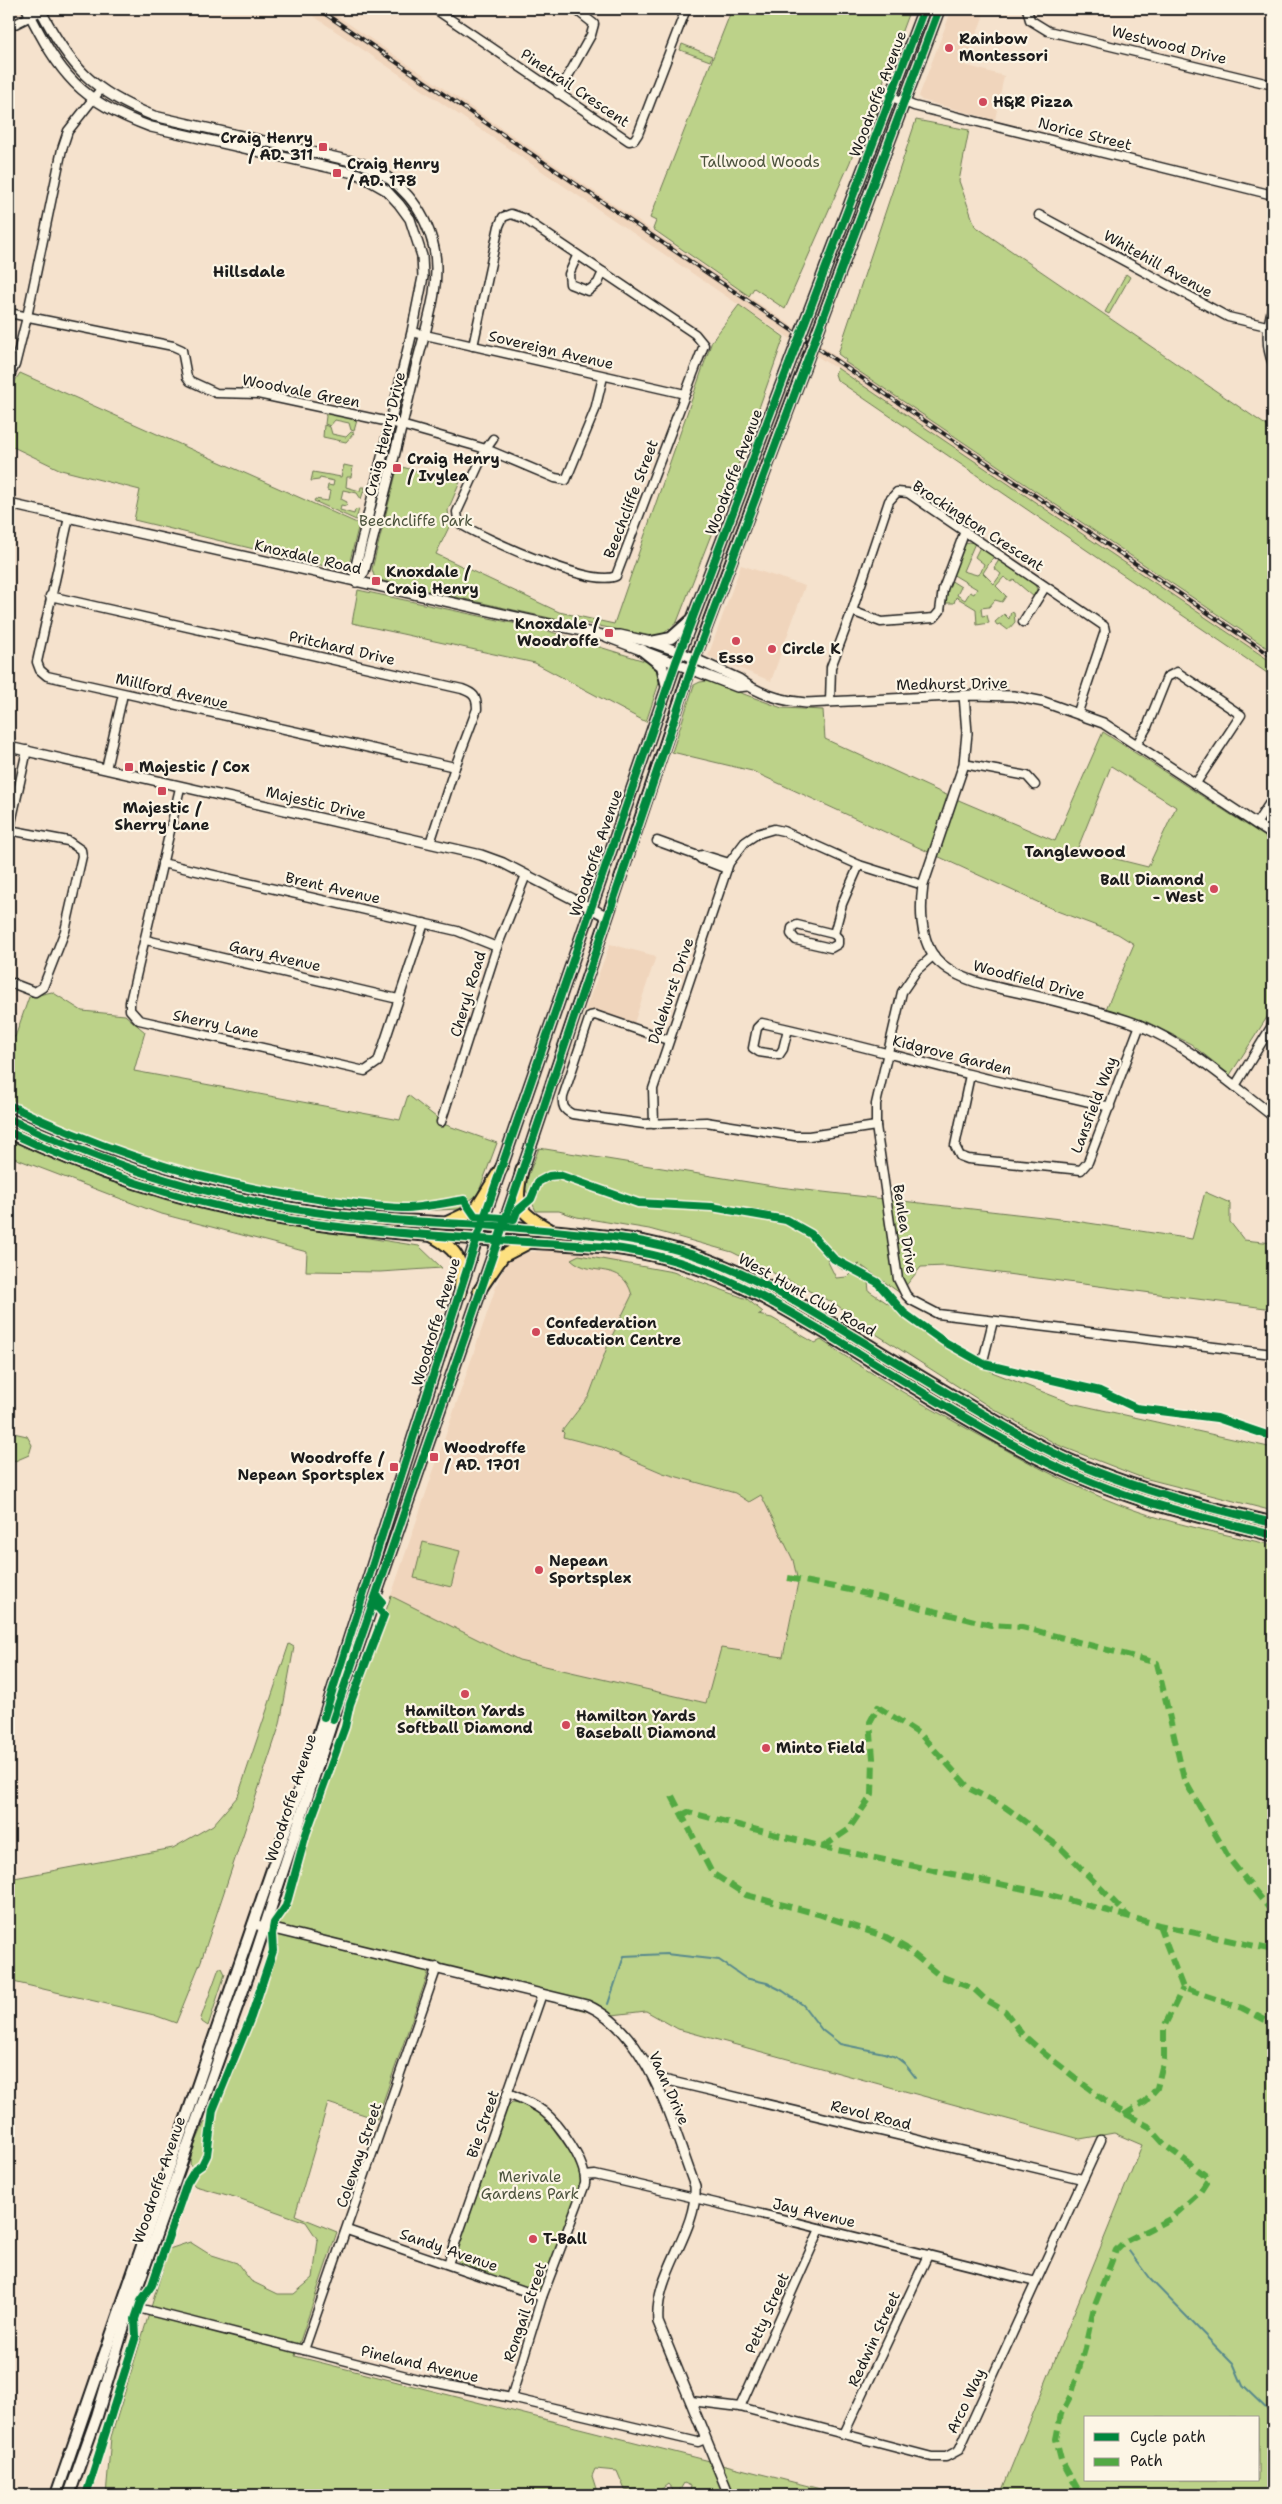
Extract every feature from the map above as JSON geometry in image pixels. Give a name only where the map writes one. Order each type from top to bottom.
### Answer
[{"type":"main road","name":"Woodroffe Avenue","points":[[56,2495],[318,1736],[477,1238],[678,657],[924,9]]},
{"type":"main road","name":"Woodroffe Avenue","points":[[69,2495],[130,2306],[264,1927],[691,670],[830,304],[939,9]]},
{"type":"main road","points":[[815,297],[830,304]]},
{"type":"main road","points":[[785,376],[800,382]]},
{"type":"main road","points":[[651,642],[672,638],[692,618]]},
{"type":"main road","points":[[642,650],[662,666],[668,688]]},
{"type":"main road","points":[[565,988],[581,993]]},
{"type":"main road","name":"West Hunt Club Road","points":[[9,1119],[41,1135],[100,1157],[206,1190],[330,1214],[550,1230],[646,1240],[714,1260],[775,1289],[986,1416],[1073,1462],[1135,1487],[1273,1523]]},
{"type":"main road","name":"West Hunt Club Road","points":[[9,1132],[71,1160],[190,1198],[303,1222],[633,1250],[687,1263],[715,1274],[779,1305],[981,1426],[1060,1470],[1134,1499],[1273,1535]]},
{"type":"main road","points":[[446,1223],[476,1208],[502,1167]]},
{"type":"main road","points":[[522,1169],[517,1196],[519,1204],[527,1215],[550,1230]]},
{"type":"main road","points":[[428,1234],[448,1245],[459,1259],[462,1272],[460,1294]]},
{"type":"main road","points":[[479,1291],[503,1256],[532,1242]]},
{"type":"main road","points":[[420,1421],[433,1425]]},
{"type":"street","name":"Pinetrail Crescent","points":[[434,9],[628,141],[634,140],[674,44],[686,9]]},
{"type":"street","points":[[558,94],[591,34],[594,24],[575,9]]},
{"type":"street","name":"Westwood Drive","points":[[1027,9],[1027,15],[1031,21],[1048,31],[1273,85]]},
{"type":"street","points":[[9,27],[29,12],[40,10]]},
{"type":"street","name":"Craig Henry Drive","points":[[40,10],[79,71],[101,89],[125,104],[154,116],[360,163],[379,170],[403,188],[413,202],[429,231],[434,248],[434,286],[402,425],[364,572],[356,582]]},
{"type":"street","name":"Craig Henry Drive","points":[[29,12],[57,64],[73,82],[121,116],[151,127],[358,174],[386,190],[400,204],[410,220],[422,256],[423,277],[412,332],[355,570],[356,582]]},
{"type":"street","points":[[9,377],[15,365],[27,317],[62,149],[68,131],[101,89]]},
{"type":"street","name":"Norice Street","points":[[892,96],[905,102],[1273,195]]},
{"type":"street","points":[[473,346],[499,226],[503,217],[511,214],[523,218],[695,334],[704,345],[685,394]]},
{"type":"street","name":"Whitehill Avenue","points":[[1039,215],[1228,317],[1267,326]]},
{"type":"street","points":[[578,256],[569,274],[570,284],[588,291],[598,283],[603,272]]},
{"type":"street","points":[[1273,304],[1267,326],[1267,340],[1273,364]]},
{"type":"street","points":[[9,313],[27,317]]},
{"type":"street","name":"Woodvale Green","points":[[27,317],[173,346],[182,350],[190,381],[216,393],[258,394],[390,423]]},
{"type":"street","name":"Sovereign Avenue","points":[[412,332],[685,394]]},
{"type":"street","points":[[390,423],[486,449],[555,478],[566,480],[595,410],[604,377]]},
{"type":"street","name":"Beechcliffe Street","points":[[486,449],[457,512],[458,520],[462,525],[555,567],[604,579],[612,578],[618,572],[685,394]]},
{"type":"street","points":[[486,449],[493,438]]},
{"type":"street","name":"Brockington Crescent","points":[[830,702],[831,667],[889,501],[897,492],[908,493],[1045,587],[1099,621],[1105,631],[1078,712]]},
{"type":"street","name":"Knoxdale Road","points":[[9,504],[602,635],[642,650],[695,659]]},
{"type":"street","name":"Millford Avenue","points":[[69,516],[37,662],[40,670],[47,676],[455,768]]},
{"type":"street","points":[[852,611],[881,622],[934,618],[940,611],[943,589],[965,531]]},
{"type":"street","points":[[1023,622],[1045,587]]},
{"type":"street","name":"Pritchard Drive","points":[[50,596],[462,689],[473,694],[477,701],[477,709],[430,843]]},
{"type":"street","name":"Knoxdale Road","points":[[602,635],[620,636],[651,642],[678,657],[691,670]]},
{"type":"street","name":"Medhurst Drive","points":[[695,659],[739,679],[747,686],[790,702],[830,702],[964,695],[1014,696],[1078,712],[1103,723],[1137,744],[1273,835]]},
{"type":"street","name":"Medhurst Drive","points":[[691,670],[737,687],[747,686]]},
{"type":"street","points":[[1137,744],[1147,727],[1167,677],[1178,672],[1241,715],[1196,783]]},
{"type":"street","points":[[106,769],[123,694]]},
{"type":"street","points":[[934,955],[923,925],[921,901],[923,885],[964,764],[967,732],[964,695]]},
{"type":"street","name":"Majestic Drive","points":[[9,747],[180,788],[481,854],[606,916]]},
{"type":"street","points":[[9,982],[34,992],[43,987],[66,931],[82,856],[81,850],[68,841],[9,831],[27,750]]},
{"type":"street","points":[[964,764],[1027,776],[1035,784]]},
{"type":"street","name":"Sherry Lane","points":[[180,788],[130,1002],[130,1010],[139,1020],[365,1070],[378,1062],[424,923]]},
{"type":"street","points":[[1256,824],[1273,798]]},
{"type":"street","name":"Dalehurst Drive","points":[[654,1124],[653,1089],[668,1040],[728,866],[745,842],[757,834],[774,829],[783,831],[859,865],[923,885]]},
{"type":"street","points":[[657,841],[698,856],[703,855],[728,866]]},
{"type":"street","name":"Brent Avenue","points":[[162,863],[458,931],[497,947]]},
{"type":"street","points":[[834,934],[797,925],[792,928],[790,934],[796,940],[831,948],[836,946],[838,941],[834,934],[842,904],[859,865]]},
{"type":"street","name":"Cheryl Road","points":[[441,1122],[497,947],[526,875]]},
{"type":"street","name":"Gary Avenue","points":[[146,940],[398,999]]},
{"type":"street","name":"Woodfield Drive","points":[[934,955],[958,975],[1140,1025],[1164,1036],[1201,1059],[1273,1116]]},
{"type":"street","name":"Benlea Drive","points":[[934,955],[917,970],[902,992],[876,1104],[876,1126],[890,1234],[898,1279],[904,1292],[918,1304],[938,1314],[1273,1354]]},
{"type":"street","points":[[668,1040],[595,1015],[590,1016],[562,1097],[562,1104],[566,1111],[572,1114],[654,1124],[706,1122],[809,1136],[876,1126]]},
{"type":"street","name":"Kidgrove Garden","points":[[788,1029],[783,1049],[778,1056],[759,1052],[753,1048],[757,1028],[762,1023],[788,1029],[888,1053],[970,1075],[1110,1107]]},
{"type":"street","points":[[1234,1086],[1273,1024]]},
{"type":"street","name":"Lansfield Way","points":[[970,1075],[955,1146],[960,1156],[968,1159],[1081,1170],[1088,1162],[1140,1025]]},
{"type":"street","points":[[984,1358],[993,1322]]},
{"type":"street","name":"Vaan Drive","points":[[253,1924],[587,2004],[601,2011],[624,2030],[653,2077],[695,2186],[696,2198]]},
{"type":"street","name":"Coleway Street","points":[[304,2350],[438,1967]]},
{"type":"street","name":"Bie Street","points":[[448,2264],[542,1994]]},
{"type":"street","name":"Revol Road","points":[[653,2077],[1082,2179]]},
{"type":"street","points":[[508,2093],[526,2101],[550,2118],[577,2156],[586,2176]]},
{"type":"street","name":"Arco Way","points":[[691,2401],[740,2407],[932,2457],[946,2457],[959,2450],[1101,2140]]},
{"type":"street","name":"Jay Avenue","points":[[586,2176],[595,2175],[696,2198],[1036,2282]]},
{"type":"street","name":"Rongail Street","points":[[511,2398],[542,2297],[581,2195],[586,2176]]},
{"type":"street","points":[[696,2198],[668,2270],[657,2308],[658,2322],[729,2495]]},
{"type":"street","name":"Petty Street","points":[[740,2407],[820,2229]]},
{"type":"street","name":"Sandy Avenue","points":[[347,2230],[542,2297]]},
{"type":"street","name":"Redwin Street","points":[[844,2434],[884,2354],[928,2255]]},
{"type":"street","name":"Pineland Avenue","points":[[130,2306],[422,2380],[511,2398],[698,2442],[705,2440]]},
{"type":"shaded area","points":[[303,9],[327,9],[1273,654],[1273,663],[836,367],[739,305]]},
{"type":"shaded area","points":[[952,9],[986,9],[965,65],[1004,76],[995,120],[921,100],[919,96]]},
{"type":"shaded area","points":[[741,565],[805,586],[771,681],[708,656]]},
{"type":"shaded area","points":[[610,944],[656,956],[633,1026],[585,1010]]},
{"type":"shaded area","points":[[561,1250],[619,1258],[636,1283],[628,1282],[632,1296],[609,1342],[589,1396],[562,1430],[564,1433],[563,1437],[602,1447],[663,1473],[735,1493],[749,1502],[761,1495],[793,1560],[798,1582],[783,1657],[706,1703],[519,1660],[391,1596],[499,1278],[512,1253]]},
{"type":"green space","name":"Tallwood Woods","points":[[732,9],[910,9],[884,79],[876,115],[868,112],[850,162],[785,309],[754,288],[749,296],[653,229],[656,221],[650,218]]},
{"type":"green space","points":[[682,44],[712,56],[710,61],[680,50]]},
{"type":"green space","points":[[916,120],[969,130],[959,181],[975,226],[1273,430],[1273,652],[845,362],[846,360],[838,354]]},
{"type":"green space","points":[[1126,274],[1130,277],[1109,314],[1105,312]]},
{"type":"green space","name":"Beechcliffe Park","points":[[739,305],[784,337],[746,445],[677,622],[663,634],[652,636],[583,623],[572,623],[375,579],[372,569],[398,466],[460,482],[448,510],[450,525],[436,554],[559,612],[614,624],[712,341]]},
{"type":"green space","points":[[837,368],[1273,663],[1273,677],[837,380],[835,374]]},
{"type":"green space","points":[[20,373],[359,524],[348,569],[341,570],[134,520],[140,490],[61,470],[9,445],[9,390]]},
{"type":"green space","points":[[324,412],[357,420],[354,431],[351,430],[349,423],[335,420],[330,426],[325,424],[326,416]]},
{"type":"green space","points":[[324,425],[330,427],[332,434],[346,437],[351,432],[354,433],[346,442],[323,437]]},
{"type":"green space","points":[[344,465],[353,467],[351,477],[347,477],[346,487],[360,491],[361,487],[365,487],[361,499],[357,493],[343,490],[341,499],[347,502],[346,506],[341,505],[340,510],[354,514],[355,510],[359,509],[356,520],[314,501],[315,499],[328,501],[330,491],[327,490],[328,485],[333,486],[334,481],[320,478],[319,480],[311,481],[313,472],[341,477]]},
{"type":"green space","points":[[968,542],[975,543],[963,571],[977,575],[981,572],[984,564],[975,557],[980,547],[994,556],[983,573],[994,584],[1001,574],[994,568],[999,560],[1034,583],[1037,589],[1034,597],[1014,580],[1011,582],[1004,577],[996,586],[1006,596],[1002,602],[995,600],[989,607],[981,608],[982,616],[987,615],[989,623],[977,625],[976,609],[956,597],[954,603],[946,603],[946,590],[950,580],[961,587],[957,595],[965,600],[970,592],[974,594],[977,589],[952,574],[962,547]]},
{"type":"green space","points":[[358,590],[545,630],[648,662],[657,668],[660,680],[646,722],[535,663],[352,623]]},
{"type":"green space","points":[[1011,612],[1014,613],[1015,622],[1008,630],[1000,624],[997,625],[995,622],[1004,614],[1009,619]]},
{"type":"green space","points":[[708,681],[782,708],[823,710],[825,739],[942,793],[1055,841],[1103,732],[1273,842],[1273,1008],[1230,1075],[1191,1044],[1145,1021],[1106,1009],[1134,944],[1118,934],[1057,911],[752,771],[672,752],[694,685]],"holes":[[[1111,766],[1176,807],[1148,867],[1088,852],[1085,857],[1077,850]]]},
{"type":"green space","points":[[52,992],[82,1011],[125,1015],[145,1032],[134,1071],[400,1120],[408,1095],[446,1125],[497,1143],[478,1194],[459,1209],[377,1213],[241,1189],[85,1142],[9,1109],[9,1036],[15,1037],[29,997]]},
{"type":"green space","points":[[9,1138],[102,1179],[236,1217],[419,1246],[442,1268],[380,1272],[306,1271],[307,1252],[158,1213],[9,1156]]},
{"type":"green space","points":[[539,1148],[779,1187],[1069,1220],[1192,1239],[1205,1192],[1230,1203],[1230,1222],[1244,1240],[1273,1243],[1273,1309],[946,1266],[921,1267],[900,1293],[862,1266],[867,1273],[869,1291],[992,1372],[1071,1403],[1273,1448],[1273,1511],[1140,1477],[1058,1445],[990,1407],[865,1327],[837,1305],[732,1252],[649,1229],[577,1217],[559,1211],[536,1211],[524,1186]],"holes":[[[827,1260],[843,1270],[860,1264],[847,1277],[836,1278]]]},
{"type":"green space","points":[[579,1255],[673,1272],[747,1299],[763,1312],[758,1315],[772,1318],[815,1343],[821,1340],[925,1405],[1022,1459],[1072,1484],[1123,1506],[1160,1518],[1273,1545],[1273,2495],[1000,2495],[1142,2145],[1114,2133],[1080,2139],[678,2029],[646,2011],[604,2016],[430,1968],[377,2119],[328,2103],[295,2215],[337,2232],[295,2356],[844,2495],[689,2495],[691,2486],[684,2483],[677,2495],[668,2484],[654,2495],[625,2490],[617,2471],[595,2469],[592,2476],[598,2495],[106,2495],[111,2437],[169,2249],[190,2242],[209,2254],[237,2263],[251,2281],[278,2294],[294,2294],[313,2278],[318,2240],[306,2222],[238,2198],[195,2186],[191,2181],[196,2172],[204,2168],[211,2151],[213,2118],[391,1596],[519,1660],[706,1703],[721,1648],[783,1657],[798,1582],[793,1560],[761,1495],[749,1502],[735,1493],[663,1473],[602,1447],[563,1437],[564,1433],[562,1431],[589,1396],[609,1342],[632,1295],[627,1284],[614,1273],[579,1265],[571,1259]]},
{"type":"green space","points":[[9,1432],[27,1436],[32,1445],[29,1455],[15,1461],[9,1459]]},
{"type":"green space","points":[[423,1542],[460,1551],[451,1587],[414,1578]]},
{"type":"green space","points":[[289,1644],[294,1647],[280,1724],[201,1961],[176,2023],[154,2015],[9,1981],[9,1879],[173,1848],[213,1825],[238,1796]]},
{"type":"green space","points":[[219,1968],[222,1968],[225,1974],[208,2026],[202,2022],[201,2018]]},
{"type":"green space","name":"Merivale Gardens Park","points":[[512,2102],[520,2103],[545,2117],[574,2158],[580,2174],[581,2184],[543,2288],[536,2292],[462,2266],[456,2259],[456,2251],[507,2107]]},
{"type":"green space","points":[[207,2121],[209,2138],[206,2150],[199,2165],[191,2168],[192,2152],[204,2123]]},
{"type":"waterway","points":[[608,2004],[624,1956],[666,1954],[719,1960],[745,1978],[767,1983],[783,1991],[803,2005],[822,2030],[840,2044],[896,2057],[905,2064],[916,2078]]},
{"type":"waterway","points":[[1129,2251],[1149,2278],[1234,2365],[1243,2386],[1273,2415]]},
{"type":"railway","points":[[318,9],[1273,657]]},
{"type":"marked path","points":[[788,1578],[850,1590],[991,1625],[1022,1627],[1157,1663],[1184,1779],[1230,1860],[1273,1913]]},
{"type":"marked path","points":[[823,1847],[848,1830],[872,1795],[873,1758],[870,1722],[878,1707],[921,1735],[970,1789],[1005,1807],[1062,1849],[1129,1917]]},
{"type":"marked path","points":[[672,1796],[712,1873],[746,1895],[818,1914],[886,1937],[906,1948],[940,1976],[974,1989],[987,2001],[1005,2011],[1021,2033],[1045,2054],[1110,2105],[1148,2126],[1166,2146],[1209,2178],[1200,2192],[1170,2219],[1124,2242],[1116,2250],[1094,2307],[1085,2348],[1072,2393],[1061,2414],[1056,2439],[1061,2459],[1081,2495]]},
{"type":"marked path","points":[[682,1815],[688,1812],[823,1847],[1043,1893],[1159,1925],[1273,1950]]},
{"type":"marked path","points":[[1159,1925],[1183,1988],[1242,2008],[1273,2024]]},
{"type":"marked path","points":[[1124,2115],[1146,2101],[1157,2088],[1164,2059],[1164,2027],[1183,1988]]},
{"type":"cycle path","points":[[324,1717],[477,1238],[676,662],[924,9]]},
{"type":"cycle path","points":[[333,1719],[532,1142],[691,670],[939,9]]},
{"type":"cycle path","points":[[9,1105],[85,1138],[162,1165],[242,1186],[283,1194],[407,1208],[464,1200],[475,1216],[514,1219],[517,1211],[531,1199],[538,1182],[549,1176],[559,1175],[638,1203],[712,1207],[786,1220],[811,1234],[834,1259],[877,1282],[904,1313],[943,1341],[984,1364],[1100,1391],[1136,1408],[1217,1418],[1273,1437]]},
{"type":"cycle path","points":[[9,1119],[48,1137],[128,1167],[211,1192],[253,1201],[356,1217],[514,1227],[613,1237],[680,1251],[711,1261],[770,1288],[984,1415],[1056,1454],[1147,1490],[1273,1523]]},
{"type":"cycle path","points":[[9,1132],[86,1165],[126,1179],[166,1192],[248,1213],[366,1230],[607,1247],[641,1252],[701,1269],[729,1280],[783,1308],[975,1423],[1052,1465],[1144,1501],[1273,1535]]},
{"type":"cycle path","points":[[86,2495],[136,2336],[135,2319],[141,2301],[152,2285],[187,2183],[195,2170],[202,2165],[207,2155],[213,2110],[251,2017],[273,1951],[272,1934],[274,1923],[286,1906],[306,1834],[345,1727],[350,1704],[384,1615],[378,1608],[382,1602],[377,1596]]},
{"type":"place","name":"Rainbow Montessori","points":[[949,48]]},
{"type":"place","name":"H&R Pizza","points":[[983,102]]},
{"type":"place","name":"Craig Henry / AD. 311","points":[[323,147]]},
{"type":"place","name":"Craig Henry / AD. 178","points":[[337,173]]},
{"type":"place","name":"Craig Henry / Ivylea","points":[[397,468]]},
{"type":"place","name":"Knoxdale / Craig Henry","points":[[376,581]]},
{"type":"place","name":"Knoxdale / Woodroffe","points":[[609,633]]},
{"type":"place","name":"Esso","points":[[736,641]]},
{"type":"place","name":"Circle K","points":[[772,649]]},
{"type":"place","name":"Majestic / Cox","points":[[129,767]]},
{"type":"place","name":"Majestic / Sherry Lane","points":[[162,791]]},
{"type":"place","name":"Ball Diamond - West","points":[[1214,889]]},
{"type":"place","name":"Confederation Education Centre","points":[[536,1332]]},
{"type":"place","name":"Woodroffe / AD. 1701","points":[[434,1457]]},
{"type":"place","name":"Woodroffe / Nepean Sportsplex","points":[[394,1467]]},
{"type":"place","name":"Nepean Sportsplex","points":[[539,1570]]},
{"type":"place","name":"Hamilton Yards Softball Diamond","points":[[465,1694]]},
{"type":"place","name":"Hamilton Yards Baseball Diamond","points":[[566,1725]]},
{"type":"place","name":"Minto Field","points":[[766,1748]]},
{"type":"place","name":"T-Ball","points":[[533,2239]]},
{"type":"district","name":"Hillsdale","points":[[249,271]]},
{"type":"district","name":"Tanglewood","points":[[1075,851]]}]
